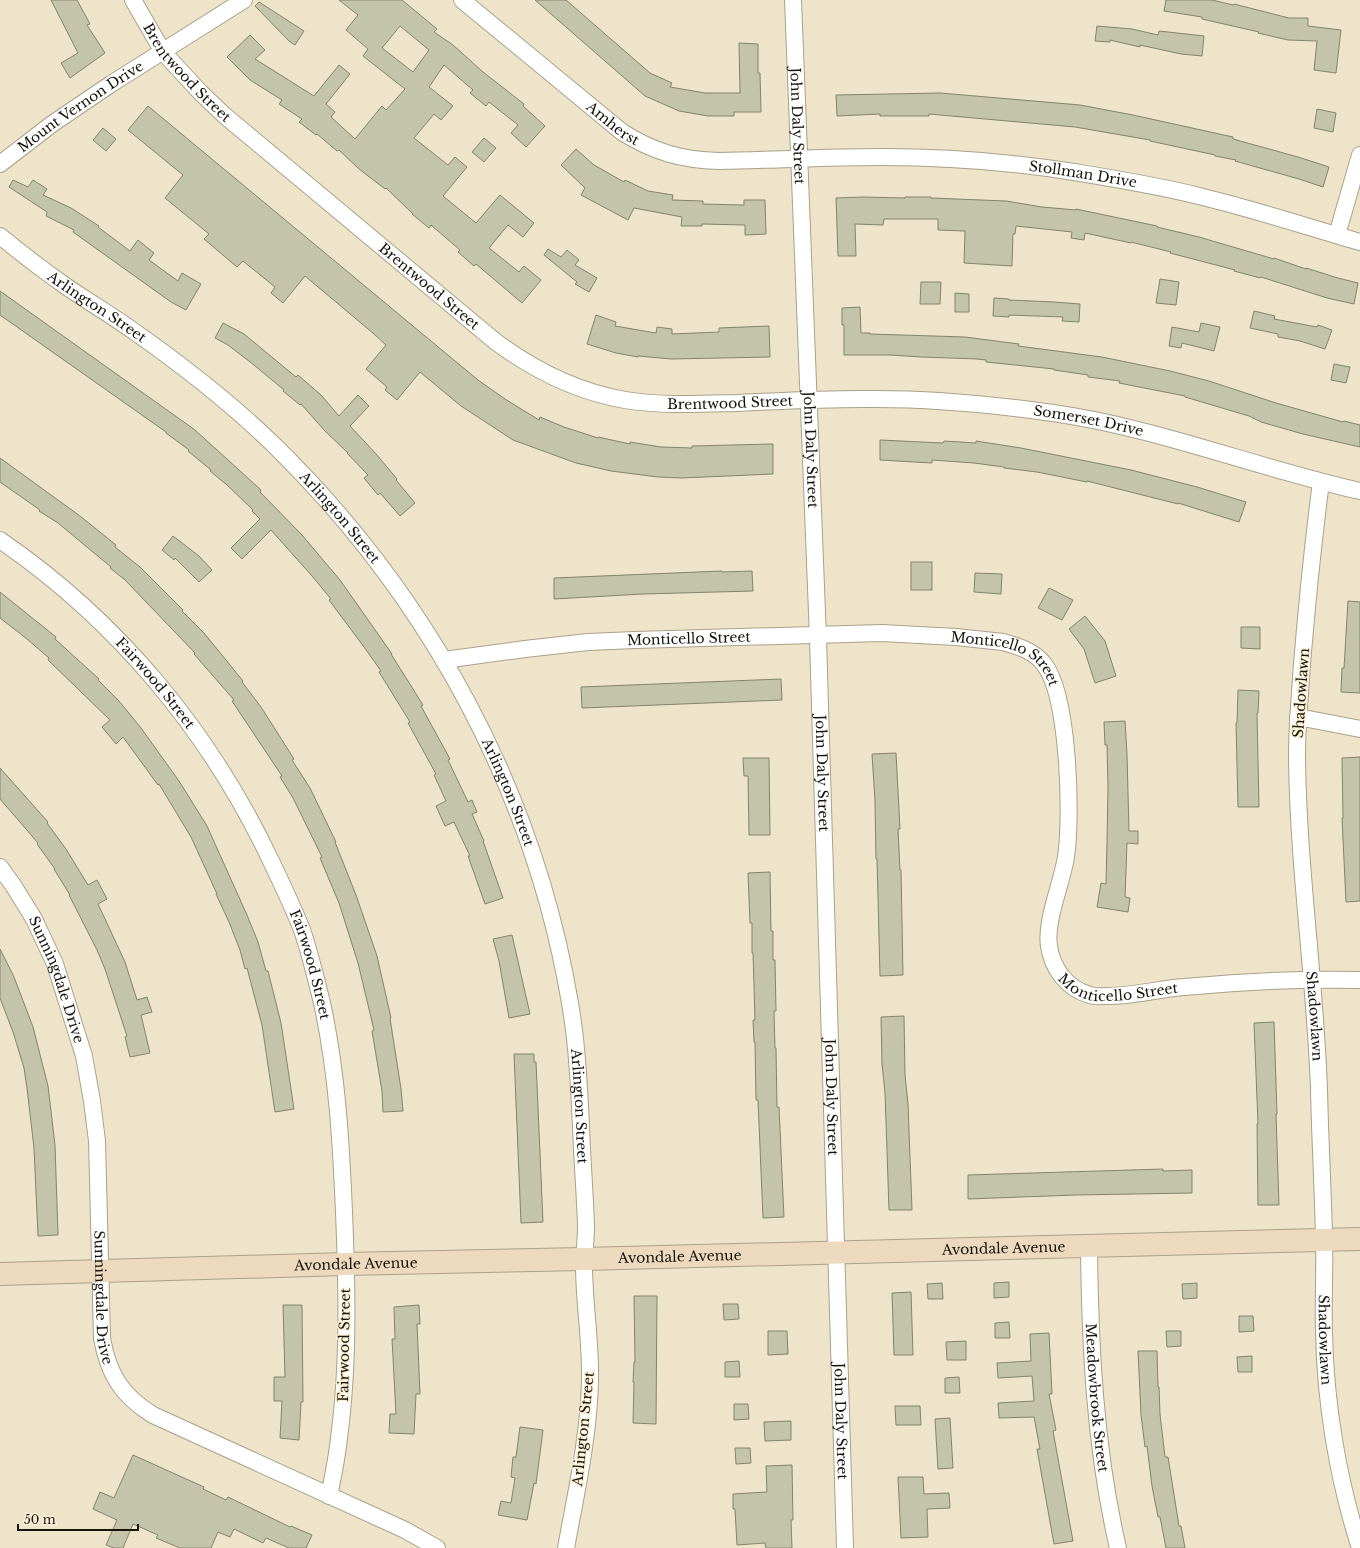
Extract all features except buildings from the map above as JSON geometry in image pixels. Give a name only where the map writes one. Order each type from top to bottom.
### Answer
[{"type":"street","name":"Brentwood Street","points":[[133,0],[163,52],[200,92],[224,115],[496,342],[539,370],[566,383],[594,393],[623,400],[647,403],[684,405],[809,400]]},
{"type":"street","name":"Mount Vernon Drive","points":[[0,164],[111,84],[244,0]]},
{"type":"street","name":"Amherst","points":[[462,0],[622,132],[641,144],[673,156],[702,161],[719,162],[798,159]]},
{"type":"street","name":"John Daly Street","points":[[793,0],[798,159],[818,634],[845,1548]]},
{"type":"street","points":[[1337,236],[1360,155]]},
{"type":"street","name":"Stollman Drive","points":[[798,159],[882,157],[942,159],[1005,164],[1073,172],[1140,183],[1201,196],[1261,212],[1360,242]]},
{"type":"street","name":"Arlington Street","points":[[0,236],[65,286],[130,328],[177,362],[234,408],[274,445],[323,496],[369,549],[410,606],[444,660],[479,723],[513,800],[537,866],[559,947],[571,1006],[578,1066],[586,1229],[584,1259],[590,1348],[590,1384],[586,1431],[566,1548]]},
{"type":"street","name":"Somerset Drive","points":[[809,400],[864,399],[939,401],[1056,413],[1155,434],[1321,482],[1360,491]]},
{"type":"street","name":"Shadowlawn","points":[[1321,482],[1308,594],[1298,717],[1297,755],[1300,840],[1313,979],[1318,1073],[1324,1240],[1324,1332],[1327,1383],[1333,1433],[1343,1485],[1360,1548]]},
{"type":"street","name":"Fairwood Street","points":[[0,540],[58,583],[122,643],[159,684],[197,732],[224,773],[254,826],[302,931],[322,1003],[333,1062],[339,1110],[345,1264],[345,1380],[339,1438],[329,1496]]},
{"type":"street","name":"Monticello Street","points":[[444,660],[588,642],[818,634],[913,634],[1003,642],[1025,649],[1039,658],[1053,682],[1059,704],[1066,759],[1068,798],[1066,857],[1049,930],[1048,944],[1051,958],[1057,970],[1065,980],[1073,987],[1091,996],[1114,996],[1226,983],[1313,979],[1360,980]]},
{"type":"street","points":[[1298,717],[1360,729]]},
{"type":"street","name":"Sunningdale Drive","points":[[0,867],[34,919],[55,964],[84,1056],[97,1141],[102,1338],[105,1354],[114,1378],[130,1398],[153,1416],[405,1530],[437,1548]]},
{"type":"street","name":"Avondale Avenue","points":[[0,1274],[1360,1239]]},
{"type":"street","name":"Meadowbrook Street","points":[[1089,1246],[1089,1316],[1100,1455],[1118,1548]]}]
